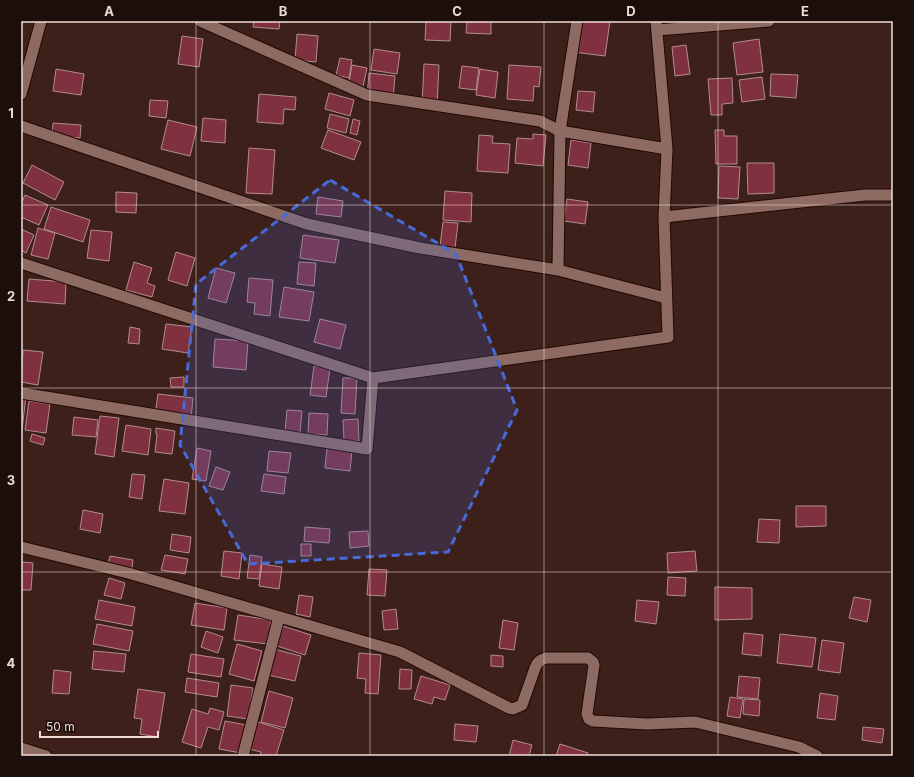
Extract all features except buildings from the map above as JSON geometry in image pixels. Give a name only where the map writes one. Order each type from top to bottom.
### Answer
[{"type":"street","points":[[21,94],[41,21]]},
{"type":"street","points":[[200,21],[367,95],[540,121],[560,131],[667,149]]},
{"type":"street","points":[[558,270],[560,131],[577,21]]},
{"type":"street","points":[[21,263],[373,378],[668,337],[664,217],[667,149],[656,25],[769,21]]},
{"type":"street","points":[[21,126],[307,224],[420,248],[558,270],[666,298]]},
{"type":"street","points":[[664,217],[865,195],[893,195]]},
{"type":"street","points":[[21,393],[367,449],[373,378]]},
{"type":"street","points":[[21,547],[128,572],[400,652],[513,709],[522,705],[537,663],[541,660],[546,658],[588,658],[594,664],[587,714],[589,719],[593,721],[647,724],[695,722],[799,747],[817,756]]},
{"type":"street","points":[[243,756],[279,616]]},
{"type":"street","points":[[21,748],[46,756]]},
{"type":"highlighted area","points":[[330,180],[456,254],[517,410],[448,552],[248,564],[180,445],[196,284]]}]
